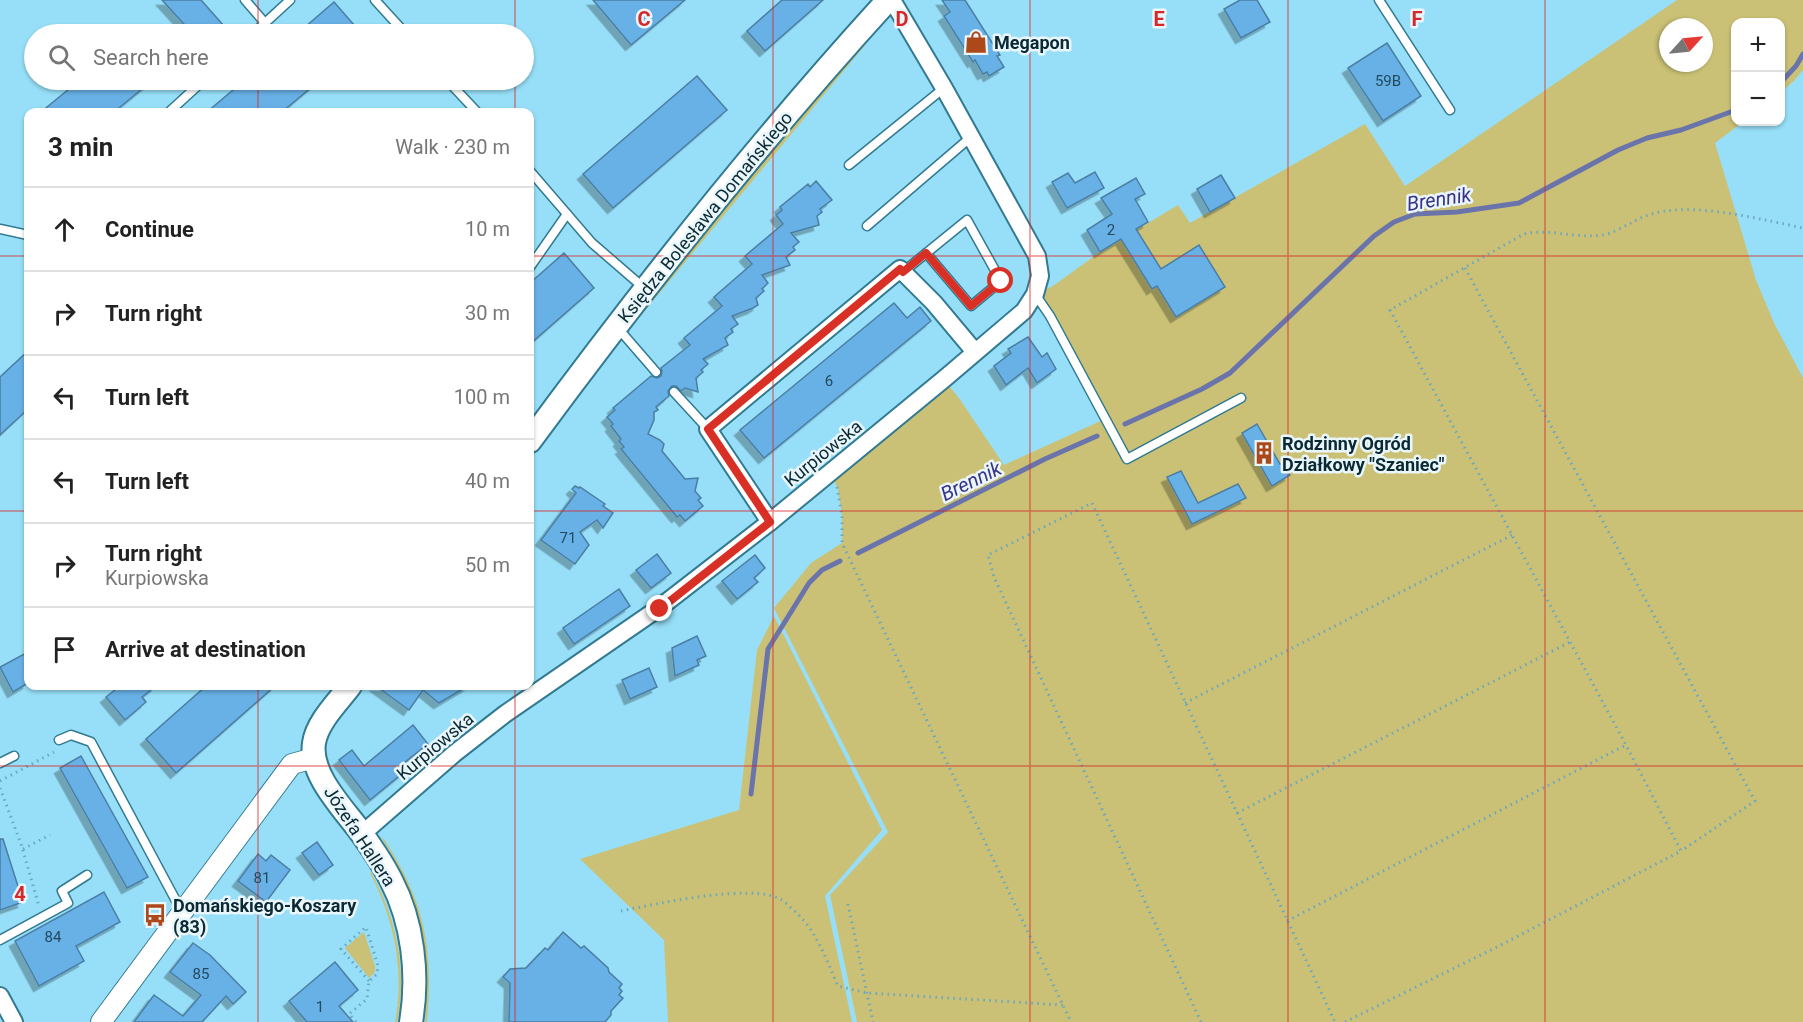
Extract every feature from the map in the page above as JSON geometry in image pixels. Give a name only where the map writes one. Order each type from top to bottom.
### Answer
[{"type":"main road","name":"Księdza Bolesława Domańskiego","points":[[534,436],[616,326],[747,163],[847,45],[890,0]]},
{"type":"main road","points":[[314,758],[314,743],[319,728],[347,690]]},
{"type":"main road","name":"Józefa Hallera","points":[[314,758],[319,774],[362,834],[392,882],[407,923],[414,969],[411,1022]]},
{"type":"street","points":[[890,0],[944,88],[1037,256],[1040,276],[1035,294]]},
{"type":"street","points":[[770,522],[708,429],[900,269],[934,303],[975,352]]},
{"type":"street","name":"Kurpiowska","points":[[362,834],[438,767],[505,714],[660,609],[770,522],[1024,311],[1035,294]]},
{"type":"street","points":[[101,1022],[292,764],[314,758]]},
{"type":"street","points":[[0,996],[14,1022]]},
{"type":"lane","points":[[245,0],[265,23],[290,0]]},
{"type":"lane","points":[[375,0],[397,24]]},
{"type":"lane","points":[[1379,0],[1450,110]]},
{"type":"lane","points":[[849,165],[944,88]]},
{"type":"lane","points":[[173,108],[193,90]]},
{"type":"lane","points":[[456,90],[473,108]]},
{"type":"lane","points":[[867,226],[971,137]]},
{"type":"lane","points":[[534,176],[592,243],[645,289]]},
{"type":"lane","points":[[534,261],[567,214]]},
{"type":"lane","points":[[903,272],[926,253],[967,220],[1001,281],[971,306],[926,253]]},
{"type":"lane","points":[[0,229],[24,234]]},
{"type":"lane","points":[[1035,294],[1050,316],[1126,459],[1241,398]]},
{"type":"lane","points":[[616,326],[656,372]]},
{"type":"lane","points":[[674,392],[708,429]]},
{"type":"lane","points":[[59,740],[71,735],[92,742],[182,912]]},
{"type":"lane","points":[[0,763],[14,756]]},
{"type":"lane","points":[[0,940],[68,903],[62,891],[87,875]]},
{"type":"path","points":[[1681,851],[1390,310],[1524,234],[1543,231],[1570,235],[1603,235],[1634,221],[1666,211],[1685,210],[1761,219],[1803,228]]},
{"type":"path","points":[[1345,1022],[1499,946],[1681,851],[1755,801],[1465,268]]},
{"type":"path","points":[[830,471],[838,489],[842,516],[842,543],[1071,1022]]},
{"type":"path","points":[[1201,1022],[998,587],[988,555],[1092,503],[1335,1022]]},
{"type":"path","points":[[1185,703],[1512,535]]},
{"type":"path","points":[[1237,813],[1570,642]]},
{"type":"path","points":[[1286,921],[1626,746]]},
{"type":"path","points":[[0,781],[40,760]]},
{"type":"path","points":[[0,788],[22,849],[39,909]]},
{"type":"path","points":[[22,849],[50,835]]},
{"type":"path","points":[[621,911],[700,896],[754,893],[780,898],[803,918],[818,938],[838,986],[867,993],[1063,1005]]},
{"type":"path","points":[[848,904],[873,1022]]},
{"type":"path","points":[[357,1022],[350,1014],[367,999],[369,981],[377,974],[378,966],[366,927],[341,949],[369,981]]},
{"type":"shaded area","points":[[1677,0],[1803,0],[1803,70],[1785,89],[1785,18],[1731,18],[1731,126],[1738,126],[1715,143],[1756,280],[1774,323],[1803,378],[1803,1022],[857,1022],[830,895],[888,832],[774,608],[811,563],[842,543],[842,516],[838,489],[830,471],[944,379],[1004,465],[1105,419],[1035,294],[1053,286],[1100,252],[1178,205],[1190,223],[1365,124],[1405,186]]},
{"type":"shaded area","points":[[863,41],[866,44],[633,325],[634,316]]},
{"type":"shaded area","points":[[774,616],[882,830],[825,896],[852,1022],[668,1022],[664,940],[580,859],[739,810],[757,650]]},
{"type":"shaded area","points":[[382,836],[408,881],[423,924],[429,969],[427,1022],[425,1022],[427,996],[425,949],[421,927],[407,884]]},
{"type":"shaded area","points":[[371,872],[387,907],[398,944],[401,983],[397,1022],[395,1022],[399,983],[395,945],[385,908]]},
{"type":"shaded area","points":[[364,932],[375,966],[375,972],[369,978],[345,948]]},
{"type":"building","points":[[162,0],[201,0],[222,24],[184,24]]},
{"type":"building","points":[[593,0],[685,0],[631,45]]},
{"type":"building","points":[[782,0],[823,0],[765,51],[747,31]]},
{"type":"building","name":"Megapon","points":[[942,0],[965,0],[1000,55],[997,56],[1004,67],[989,76],[987,72],[983,74],[944,16],[950,12]]},
{"type":"building","points":[[1240,0],[1257,0],[1270,22],[1241,38],[1224,9]]},
{"type":"building","points":[[334,2],[353,24],[309,24]]},
{"type":"building","points":[[1387,43],[1421,96],[1383,121],[1348,68]]},
{"type":"building","points":[[697,76],[727,110],[613,208],[583,174]]},
{"type":"building","points":[[68,90],[141,90],[119,108],[46,108]]},
{"type":"building","points":[[233,90],[308,90],[287,108],[212,108]]},
{"type":"building","points":[[1095,172],[1104,188],[1067,208],[1052,182],[1068,173],[1075,183]]},
{"type":"building","points":[[1221,175],[1235,198],[1210,212],[1197,189]]},
{"type":"building","points":[[1136,178],[1145,194],[1135,199],[1148,222],[1136,229],[1161,269],[1199,245],[1225,287],[1176,317],[1157,286],[1152,289],[1121,239],[1100,252],[1087,230],[1112,214],[1101,198]]},
{"type":"building","points":[[816,181],[832,200],[820,209],[822,212],[817,216],[819,225],[791,233],[799,242],[793,247],[795,250],[786,257],[790,265],[762,275],[768,283],[762,289],[764,291],[756,298],[758,305],[732,316],[738,324],[725,338],[728,345],[703,359],[708,364],[696,378],[698,392],[685,388],[681,391],[676,386],[672,386],[668,391],[669,396],[656,407],[658,410],[654,412],[654,420],[648,434],[664,444],[662,451],[685,479],[698,478],[695,491],[701,498],[698,500],[703,506],[685,521],[680,515],[677,517],[621,449],[624,447],[619,441],[621,439],[607,417],[615,410],[613,408],[651,376],[657,378],[661,376],[661,368],[690,345],[684,338],[722,306],[714,297],[752,264],[745,256],[783,224],[776,215],[782,210],[780,207],[808,184],[810,187]]},
{"type":"building","points":[[564,253],[594,288],[534,340],[534,279]]},
{"type":"building","points":[[894,303],[907,318],[920,307],[931,321],[764,458],[740,430]]},
{"type":"building","points":[[1028,337],[1042,357],[1047,353],[1056,369],[1037,383],[1028,368],[1006,385],[994,366],[1011,353],[1008,349]]},
{"type":"building","points":[[24,355],[24,413],[0,435],[0,377]]},
{"type":"building","name":"Rodzinny Ogród Działkowy \"Szaniec\"","points":[[1257,424],[1280,464],[1283,463],[1290,475],[1272,486],[1242,433]]},
{"type":"building","points":[[1181,471],[1198,503],[1238,484],[1246,498],[1192,524],[1167,477]]},
{"type":"building","points":[[575,486],[605,504],[603,506],[613,513],[603,528],[597,520],[580,532],[589,545],[575,564],[541,540],[576,493],[572,489]]},
{"type":"building","points":[[657,554],[671,573],[651,588],[636,570]]},
{"type":"building","points":[[755,555],[765,568],[754,578],[758,582],[737,599],[722,581]]},
{"type":"building","points":[[619,589],[630,606],[574,644],[563,628]]},
{"type":"building","points":[[697,636],[706,656],[697,660],[699,665],[675,676],[672,648]]},
{"type":"building","points":[[24,654],[24,685],[13,692],[0,667]]},
{"type":"building","points":[[649,668],[657,687],[630,699],[622,680]]},
{"type":"building","points":[[115,690],[151,690],[142,697],[146,702],[125,720],[106,697]]},
{"type":"building","points":[[201,690],[270,690],[176,773],[146,739]]},
{"type":"building","points":[[382,690],[423,690],[409,710]]},
{"type":"building","points":[[423,690],[461,690],[439,703]]},
{"type":"building","points":[[413,725],[428,744],[400,766],[404,772],[370,800],[339,760],[352,750],[364,766]]},
{"type":"building","points":[[81,756],[148,877],[127,888],[60,768]]},
{"type":"building","points":[[0,839],[3,839],[23,902],[0,910]]},
{"type":"building","points":[[317,842],[333,865],[319,875],[302,853]]},
{"type":"building","points":[[258,854],[266,861],[271,855],[290,870],[266,902],[238,881]]},
{"type":"building","points":[[104,892],[120,922],[76,946],[84,961],[39,986],[15,941]]},
{"type":"building","points":[[563,932],[581,948],[584,946],[608,968],[609,972],[622,984],[619,988],[622,991],[619,995],[623,998],[605,1022],[509,1022],[510,983],[503,977],[510,969],[526,968],[545,948],[548,950]]},
{"type":"building","points":[[193,943],[210,955],[246,992],[233,1004],[226,996],[202,1022],[134,1022],[154,995],[183,1016],[201,995],[170,972]]},
{"type":"building","points":[[335,962],[358,990],[339,1006],[353,1022],[307,1022],[289,1001]]},
{"type":"waterway","name":"Brennik","points":[[1785,78],[1803,54]]},
{"type":"waterway","name":"Brennik","points":[[1125,424],[1202,389],[1230,373],[1374,236],[1394,222],[1415,214],[1457,212],[1519,203],[1618,150],[1647,138],[1681,130],[1731,112]]},
{"type":"waterway","name":"Brennik","points":[[858,553],[1045,459],[1097,436]]},
{"type":"waterway","name":"Brennik","points":[[751,794],[768,649],[809,583],[822,570],[840,561]]},
{"type":"place","name":"Megapon","points":[[976,42]]},
{"type":"place","name":"Rodzinny Ogród Działkowy \"Szaniec\"","points":[[1264,453]]},
{"type":"place","name":"Domańskiego-Koszary (83)","points":[[155,915]]},
{"type":"route","points":[[660,609],[770,522],[708,429],[900,269],[903,272],[926,253],[971,306],[1001,281]]}]
